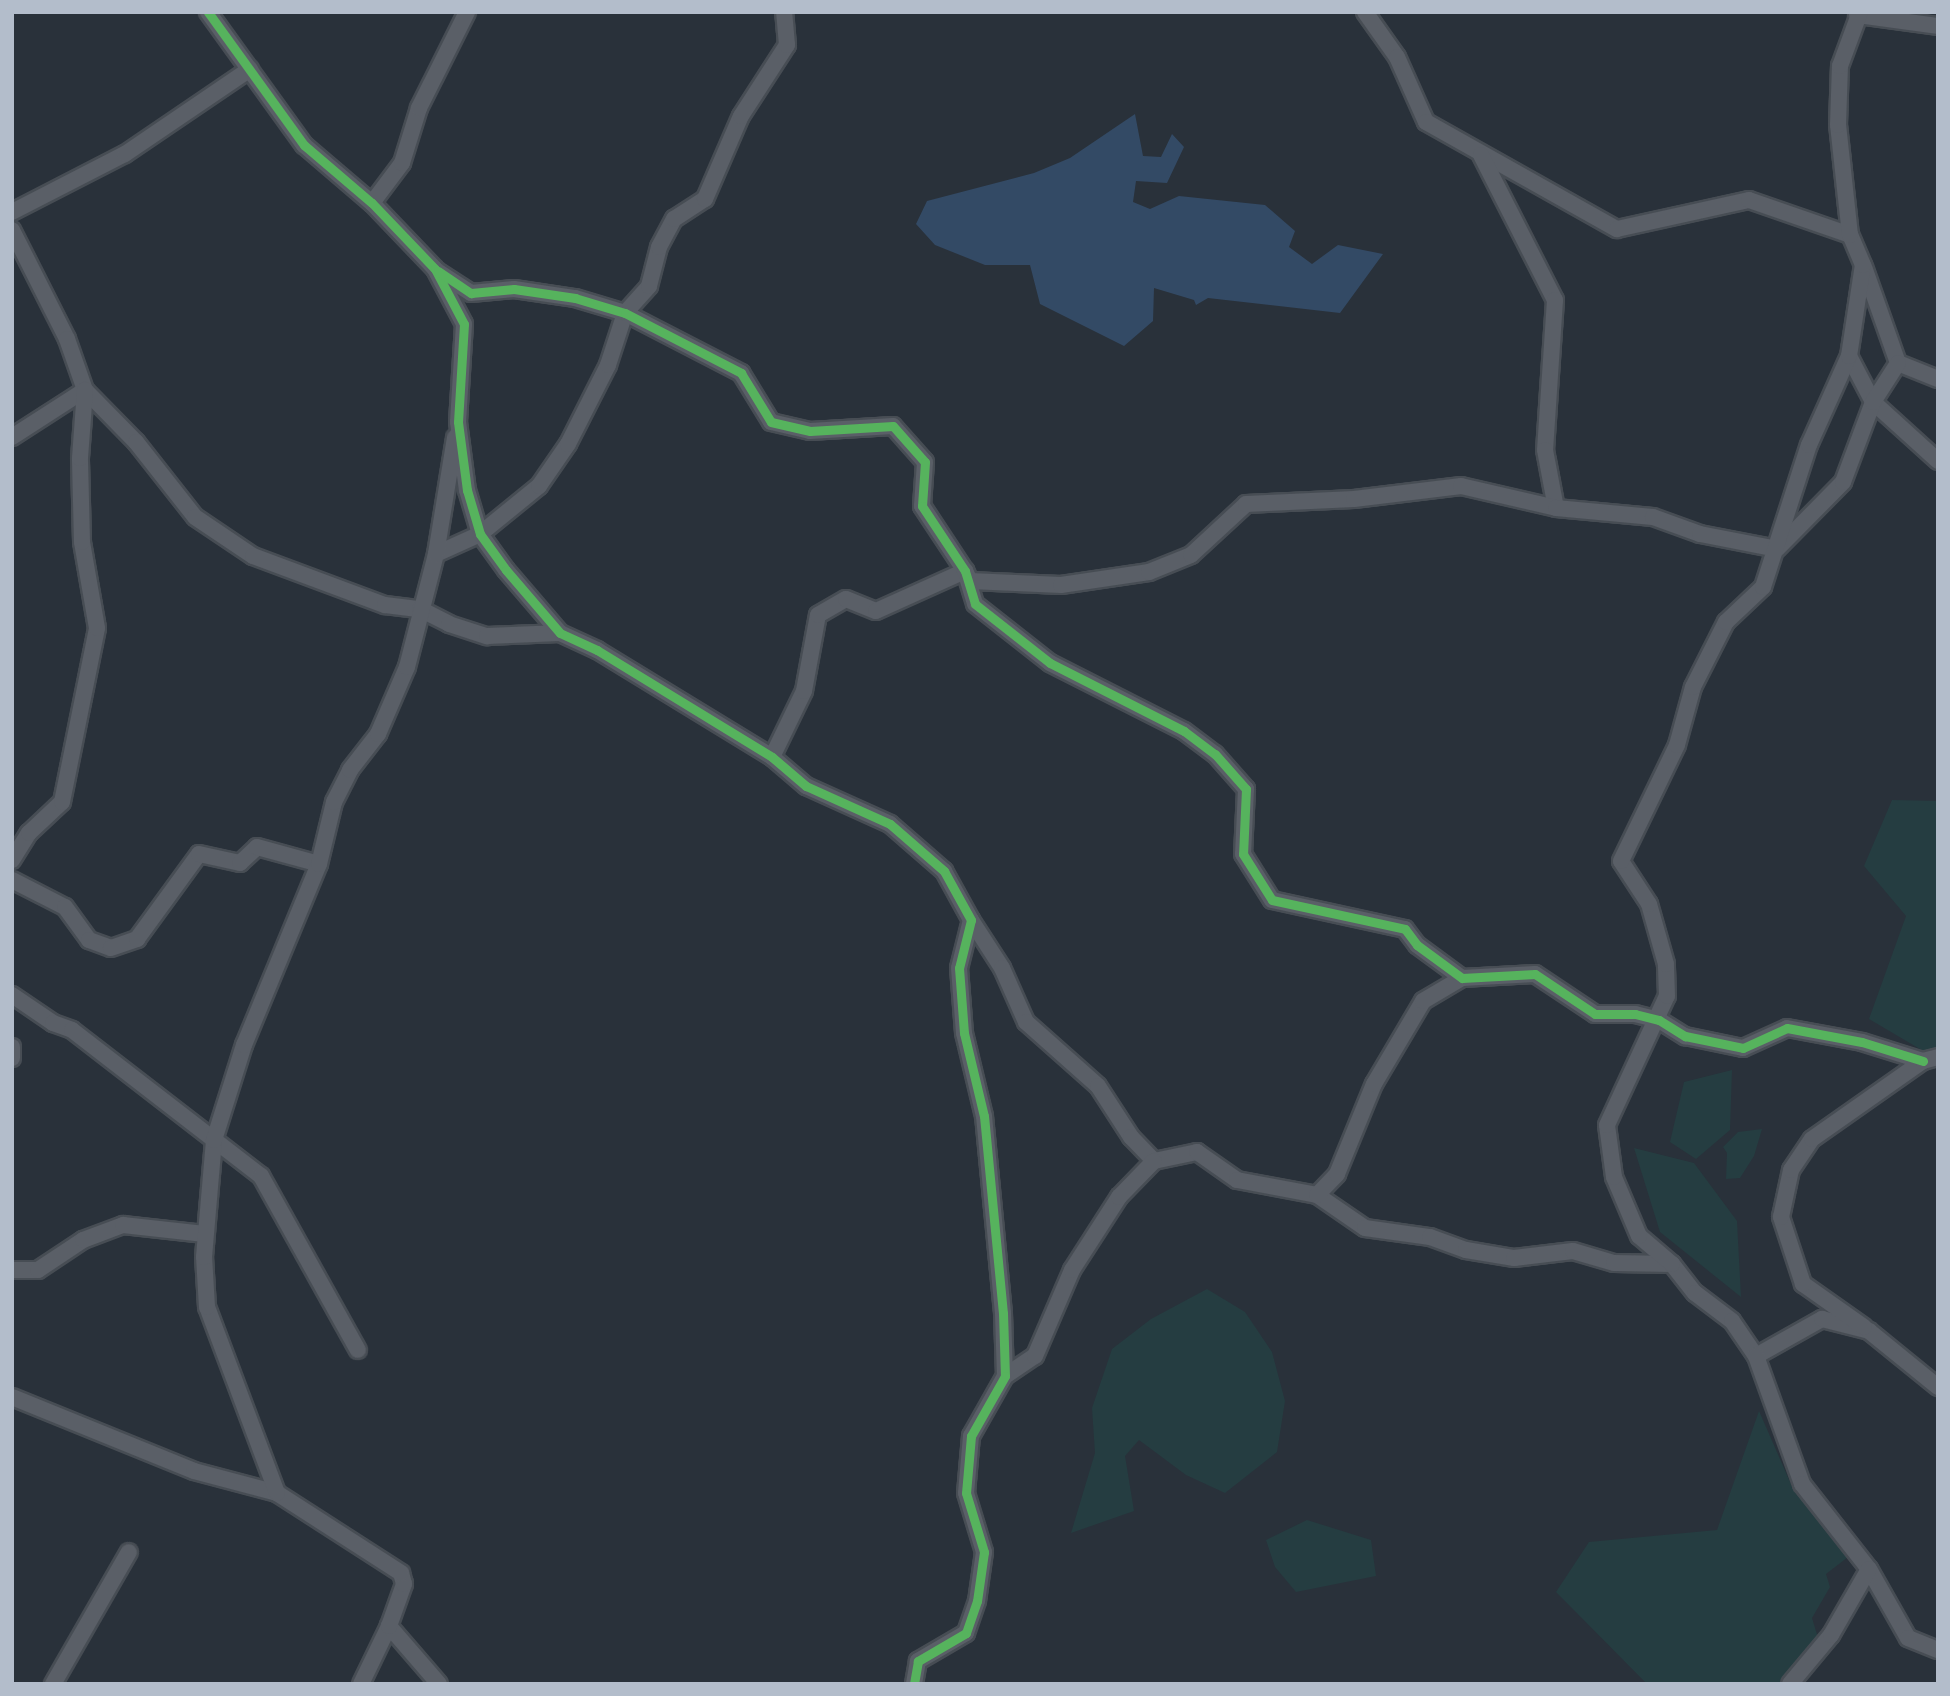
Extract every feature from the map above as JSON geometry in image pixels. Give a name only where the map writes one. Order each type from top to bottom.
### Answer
[{"type":"street","points":[[208,12],[304,145],[372,203],[435,270],[471,293],[514,289],[575,298],[625,313],[741,373],[771,422],[810,431],[892,426],[925,462],[922,506],[970,581],[1060,584],[1149,572],[1191,555],[1247,504],[1354,499],[1461,486],[1556,508],[1653,517],[1700,534],[1777,549]]},
{"type":"street","points":[[372,203],[401,163],[419,108],[467,12]]},
{"type":"street","points":[[436,554],[480,534],[539,486],[568,444],[608,365],[625,313],[649,286],[659,247],[674,219],[705,199],[741,116],[787,45],[784,12]]},
{"type":"street","points":[[1365,12],[1397,57],[1426,122],[1617,229],[1749,200],[1850,235]]},
{"type":"street","points":[[1938,26],[1858,14],[1840,66],[1838,125],[1850,235],[1898,363],[1938,379]]},
{"type":"street","points":[[12,212],[125,154],[250,69]]},
{"type":"street","points":[[1480,154],[1555,300],[1545,450],[1556,508]]},
{"type":"street","points":[[12,230],[67,339],[85,390],[80,458],[82,542],[97,628],[62,802],[29,834],[12,860]]},
{"type":"street","points":[[1863,265],[1849,356],[1809,445],[1763,587],[1726,622],[1693,687],[1678,745],[1621,861],[1649,904],[1666,964],[1667,996],[1660,1020],[1626,1078],[1607,1125],[1614,1178],[1639,1236],[1672,1264],[1695,1293],[1732,1321],[1756,1356],[1802,1484],[1869,1569],[1908,1637],[1938,1650]]},
{"type":"street","points":[[277,1493],[208,1307],[205,1234],[214,1140],[244,1045],[319,864],[334,802],[350,770],[379,734],[407,667],[436,554],[458,422],[464,324],[435,270]]},
{"type":"street","points":[[1849,356],[1873,402],[1938,461]]},
{"type":"street","points":[[1777,549],[1843,482],[1873,402],[1898,363]]},
{"type":"street","points":[[12,437],[85,390]]},
{"type":"street","points":[[85,390],[136,442],[195,517],[253,556],[385,605],[420,609],[449,624],[487,636],[560,633]]},
{"type":"street","points":[[458,422],[467,490],[480,534],[560,633],[597,650],[772,757],[807,786],[890,824],[944,871],[1002,968],[1027,1022],[1098,1086],[1131,1137],[1154,1161]]},
{"type":"street","points":[[772,757],[804,691],[818,615],[846,599],[876,611],[965,571]]},
{"type":"street","points":[[965,571],[975,604],[1050,663],[1184,731],[1215,754],[1246,789],[1243,854],[1272,900],[1405,929],[1417,945],[1462,978]]},
{"type":"street","points":[[12,880],[65,907],[89,940],[111,948],[138,939],[199,854],[240,863],[257,847],[319,864]]},
{"type":"street","points":[[971,920],[959,968],[964,1032],[984,1116],[1003,1313],[1005,1377]]},
{"type":"street","points":[[1317,1195],[1337,1174],[1374,1084],[1423,1001],[1462,978],[1535,974],[1595,1014],[1660,1020],[1685,1036],[1743,1048],[1787,1028],[1862,1042],[1930,1059]]},
{"type":"street","points":[[12,995],[52,1023],[72,1030],[261,1176],[358,1350]]},
{"type":"street","points":[[12,1048],[12,1058]]},
{"type":"street","points":[[1930,1059],[1812,1139],[1791,1170],[1781,1217],[1803,1284],[1869,1331],[1938,1387]]},
{"type":"street","points":[[914,1684],[918,1661],[966,1633],[977,1601],[984,1552],[967,1493],[971,1436],[1005,1377],[1035,1356],[1072,1270],[1119,1197],[1154,1161],[1197,1152],[1237,1180],[1317,1195],[1365,1228],[1430,1237],[1466,1250],[1514,1258],[1573,1251],[1614,1262],[1672,1264]]},
{"type":"street","points":[[12,1270],[38,1270],[83,1240],[123,1225],[205,1234]]},
{"type":"street","points":[[1756,1356],[1787,1343],[1822,1319],[1869,1331]]},
{"type":"street","points":[[12,1397],[194,1471],[277,1493],[401,1573],[404,1584],[389,1626],[361,1684]]},
{"type":"street","points":[[53,1684],[130,1552]]},
{"type":"street","points":[[1790,1684],[1831,1635],[1869,1569]]},
{"type":"street","points":[[389,1626],[439,1684]]},
{"type":"green space","points":[[1892,800],[1938,801],[1938,1051],[1925,1052],[1869,1019],[1906,916],[1864,866]]},
{"type":"green space","points":[[1732,1070],[1730,1130],[1696,1159],[1670,1142],[1684,1082]]},
{"type":"green space","points":[[1762,1129],[1754,1156],[1740,1178],[1726,1179],[1727,1153],[1723,1147],[1738,1132]]},
{"type":"green space","points":[[1634,1148],[1694,1163],[1737,1221],[1741,1297],[1660,1232]]},
{"type":"green space","points":[[1207,1289],[1245,1312],[1272,1352],[1285,1401],[1277,1452],[1225,1493],[1186,1475],[1139,1440],[1125,1456],[1134,1511],[1071,1533],[1095,1453],[1092,1408],[1112,1349],[1151,1319]]},
{"type":"green space","points":[[1759,1411],[1794,1491],[1852,1554],[1826,1574],[1830,1587],[1812,1618],[1819,1641],[1779,1684],[1647,1684],[1556,1592],[1589,1542],[1717,1530]]},
{"type":"green space","points":[[1307,1520],[1371,1540],[1376,1576],[1296,1592],[1275,1567],[1266,1540]]},
{"type":"water","points":[[1135,114],[1143,156],[1161,157],[1172,134],[1184,147],[1167,183],[1136,181],[1133,202],[1150,209],[1179,196],[1265,205],[1295,231],[1289,247],[1312,264],[1338,245],[1383,254],[1340,313],[1208,298],[1196,305],[1194,300],[1154,288],[1153,321],[1124,346],[1040,304],[1030,265],[985,265],[935,245],[916,224],[927,201],[1034,173],[1070,158]]},
{"type":"cycle path","points":[[208,12],[304,145],[372,203],[435,269],[464,324],[458,422],[467,490],[480,534],[506,570],[560,633],[597,650],[772,757],[806,786],[890,824],[944,871],[971,920],[959,968],[964,1033],[984,1116],[1003,1313],[1005,1376],[971,1436],[966,1493],[984,1552],[977,1601],[966,1633],[918,1661],[914,1684]]},
{"type":"cycle path","points":[[438,271],[471,293],[514,289],[575,298],[625,313],[741,373],[771,422],[810,431],[893,426],[925,462],[922,506],[965,571],[975,604],[1050,663],[1184,731],[1215,754],[1246,789],[1243,854],[1272,900],[1405,929],[1417,945],[1462,978],[1535,974],[1595,1014],[1635,1014],[1659,1020],[1685,1036],[1743,1048],[1787,1028],[1862,1042],[1923,1061]]}]
